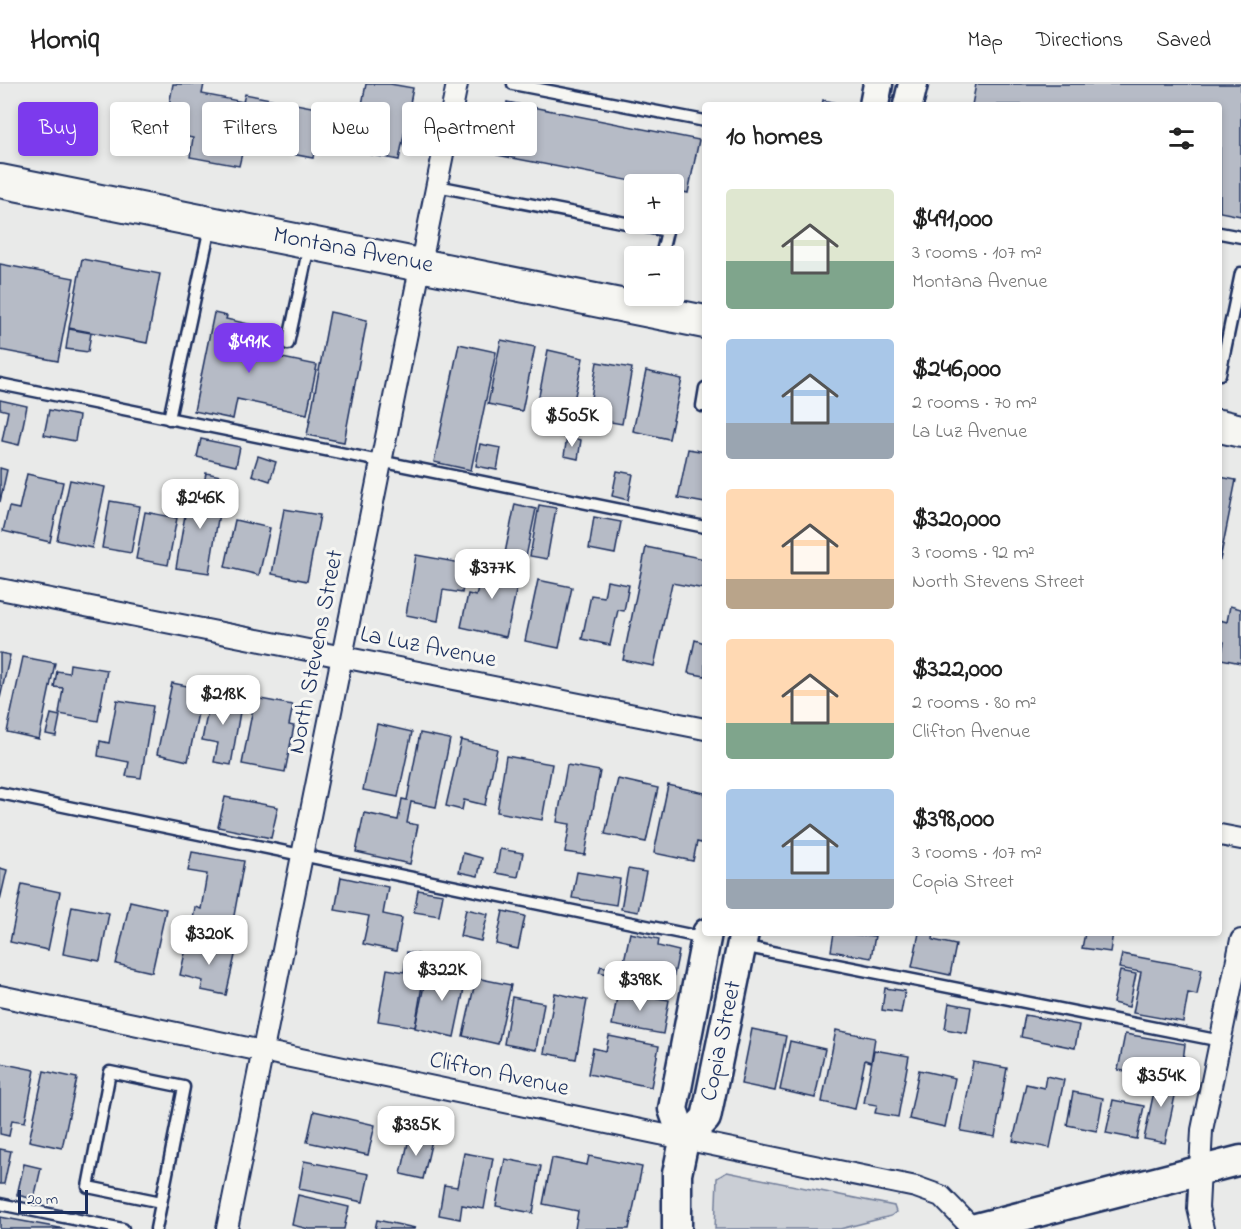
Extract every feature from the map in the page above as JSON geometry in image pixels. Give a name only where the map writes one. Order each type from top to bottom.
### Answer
[{"type":"main road","points":[[875,102],[878,84]]},
{"type":"main road","points":[[909,102],[913,84]]},
{"type":"main road","name":"Montana Avenue","points":[[0,181],[421,265],[624,299]]},
{"type":"main road","name":"Montana Avenue","points":[[659,306],[702,321]]},
{"type":"main road","points":[[1222,426],[1241,430]]},
{"type":"main road","name":"Copia Street","points":[[707,936],[673,1109],[684,1141],[706,1118],[743,939]]},
{"type":"main road","points":[[677,1229],[677,1174],[684,1141]]},
{"type":"main road","points":[[973,1229],[1241,1160]]},
{"type":"street","name":"North Stevens Street","points":[[227,1229],[457,84]]},
{"type":"street","name":"La Luz Avenue","points":[[0,589],[702,728]]},
{"type":"street","points":[[1222,834],[1241,839]]},
{"type":"street","points":[[1203,1229],[1198,1208],[1198,1171],[1202,1130],[1241,940]]},
{"type":"street","name":"Clifton Avenue","points":[[0,996],[263,1049],[684,1141],[916,1187],[941,1196],[973,1229]]},
{"type":"lane","points":[[513,84],[702,121]]},
{"type":"lane","points":[[437,186],[667,231],[663,246]]},
{"type":"lane","points":[[169,419],[211,223]]},
{"type":"lane","points":[[1222,233],[1241,237]]},
{"type":"lane","points":[[288,344],[309,243]]},
{"type":"lane","points":[[1222,356],[1241,273]]},
{"type":"lane","points":[[0,384],[702,527]]},
{"type":"lane","points":[[0,793],[702,935]]},
{"type":"lane","points":[[743,939],[1221,1041]]},
{"type":"lane","points":[[156,1229],[184,1087],[110,1072],[88,1187],[161,1202]]},
{"type":"lane","points":[[0,1204],[123,1229]]},
{"type":"shaded area","points":[[727,1172],[894,1206],[896,1212],[891,1216],[840,1229],[715,1229],[717,1178]]},
{"type":"building","points":[[173,84],[204,84],[202,94],[243,102],[202,102],[202,156],[241,156],[239,166],[190,157],[193,138],[190,137],[190,102],[170,102]]},
{"type":"building","points":[[366,84],[390,84],[413,88],[410,102],[402,102],[402,145],[399,160],[379,156],[390,156],[390,102],[363,102]]},
{"type":"building","points":[[976,84],[1241,84],[1241,216],[1222,212],[1222,102],[973,102]]},
{"type":"building","points":[[245,94],[286,102],[243,102]]},
{"type":"building","points":[[299,105],[311,107],[311,156],[313,158],[299,155]]},
{"type":"building","points":[[537,108],[699,140],[688,193],[684,192],[684,174],[624,174],[624,180],[502,156],[537,156]]},
{"type":"building","points":[[82,259],[160,274],[147,343],[69,328]]},
{"type":"building","points":[[0,264],[74,278],[58,361],[0,350]]},
{"type":"building","points":[[330,312],[367,320],[344,442],[307,435]]},
{"type":"building","points":[[214,313],[227,316],[226,319],[253,325],[248,351],[317,365],[307,414],[237,399],[233,419],[194,411]]},
{"type":"building","points":[[69,329],[91,333],[88,352],[66,349]]},
{"type":"building","points":[[501,340],[535,347],[522,411],[488,404]]},
{"type":"building","points":[[459,344],[496,352],[471,470],[434,462]]},
{"type":"building","points":[[548,350],[583,358],[569,424],[535,416]]},
{"type":"building","points":[[597,362],[632,368],[622,424],[599,420],[600,412],[589,410]]},
{"type":"building","points":[[646,371],[682,379],[669,439],[633,431]]},
{"type":"building","points":[[0,400],[27,406],[19,445],[2,441],[8,411],[0,409]]},
{"type":"building","points":[[49,410],[79,416],[75,441],[44,435]]},
{"type":"building","points":[[567,437],[581,440],[578,459],[564,456]]},
{"type":"building","points":[[201,439],[240,447],[236,466],[197,457]]},
{"type":"building","points":[[480,444],[501,448],[497,470],[476,466]]},
{"type":"building","points":[[688,449],[702,451],[702,502],[678,498]]},
{"type":"building","points":[[258,456],[276,462],[270,481],[252,475]]},
{"type":"building","points":[[0,468],[7,470],[0,502]]},
{"type":"building","points":[[617,471],[633,474],[628,500],[612,496]]},
{"type":"building","points":[[206,473],[221,476],[214,513],[219,513],[209,573],[176,568],[186,509],[199,511]]},
{"type":"building","points":[[27,474],[63,482],[50,542],[3,531],[9,507],[19,509]]},
{"type":"building","points":[[1222,477],[1236,480],[1222,550]]},
{"type":"building","points":[[70,480],[105,487],[92,548],[57,540]]},
{"type":"building","points":[[110,501],[140,506],[131,553],[102,548]]},
{"type":"building","points":[[515,504],[536,509],[526,557],[505,553]]},
{"type":"building","points":[[539,505],[556,508],[547,559],[530,556]]},
{"type":"building","points":[[284,509],[320,515],[307,581],[272,574]]},
{"type":"building","points":[[145,512],[177,518],[168,565],[136,559]]},
{"type":"building","points":[[594,517],[621,522],[615,554],[589,549]]},
{"type":"building","points":[[235,520],[270,528],[259,575],[225,567]]},
{"type":"building","points":[[646,547],[702,558],[702,588],[672,583],[654,666],[623,660]]},
{"type":"building","points":[[416,555],[467,564],[462,593],[443,590],[438,621],[406,615]]},
{"type":"building","points":[[484,561],[521,569],[506,637],[461,627],[468,594],[476,596]]},
{"type":"building","points":[[538,580],[572,587],[559,648],[525,641]]},
{"type":"building","points":[[607,581],[629,585],[624,611],[618,610],[610,645],[582,639],[591,595],[604,597]]},
{"type":"building","points":[[1230,606],[1241,609],[1241,663],[1222,659],[1224,642],[1222,642],[1222,621],[1227,622]]},
{"type":"building","points":[[695,640],[702,642],[702,675],[688,673]]},
{"type":"building","points":[[0,653],[10,655],[0,698]]},
{"type":"building","points":[[23,657],[55,663],[39,739],[7,732]]},
{"type":"building","points":[[70,664],[107,670],[98,721],[59,714],[63,688],[54,687],[57,671],[69,673]]},
{"type":"building","points":[[172,683],[203,689],[188,761],[157,754]]},
{"type":"building","points":[[211,694],[242,700],[231,765],[214,762],[218,743],[202,740]]},
{"type":"building","points":[[255,698],[293,705],[289,725],[294,726],[285,772],[242,764]]},
{"type":"building","points":[[117,700],[153,706],[141,778],[126,776],[129,762],[98,756],[100,741],[109,743]]},
{"type":"building","points":[[51,714],[60,716],[56,736],[46,734]]},
{"type":"building","points":[[377,724],[412,732],[398,797],[363,790]]},
{"type":"building","points":[[420,733],[450,739],[436,807],[411,802],[407,823],[418,825],[410,864],[356,852],[364,813],[398,820],[402,799],[407,800]]},
{"type":"building","points":[[461,740],[497,749],[485,805],[464,800],[462,810],[446,806]]},
{"type":"building","points":[[506,756],[552,764],[542,820],[497,812]]},
{"type":"building","points":[[567,765],[600,771],[585,855],[565,852],[570,824],[557,822]]},
{"type":"building","points":[[618,779],[658,788],[646,842],[605,834]]},
{"type":"building","points":[[668,785],[702,792],[702,843],[697,842],[693,861],[654,853]]},
{"type":"building","points":[[225,797],[278,807],[271,838],[218,827]]},
{"type":"building","points":[[500,849],[523,853],[518,877],[496,873]]},
{"type":"building","points":[[192,852],[244,861],[231,932],[192,925],[195,907],[201,909],[207,874],[188,871]]},
{"type":"building","points":[[463,853],[482,858],[478,876],[459,872]]},
{"type":"building","points":[[0,868],[7,870],[0,900]]},
{"type":"building","points":[[628,869],[646,872],[638,912],[621,909]]},
{"type":"building","points":[[577,872],[620,879],[616,905],[572,898]]},
{"type":"building","points":[[341,877],[388,887],[383,914],[402,918],[396,951],[363,944],[369,916],[335,910]]},
{"type":"building","points":[[22,884],[60,892],[48,950],[10,942]]},
{"type":"building","points":[[418,890],[443,894],[439,916],[414,912]]},
{"type":"building","points":[[130,901],[166,909],[152,972],[116,964]]},
{"type":"building","points":[[72,906],[109,913],[100,961],[63,954]]},
{"type":"building","points":[[466,909],[488,914],[481,941],[460,936]]},
{"type":"building","points":[[503,911],[525,916],[518,949],[496,944]]},
{"type":"building","points":[[630,933],[659,939],[658,946],[679,951],[672,985],[621,975]]},
{"type":"building","points":[[834,936],[875,936],[871,958],[831,951]]},
{"type":"building","points":[[918,936],[934,936],[933,940],[956,945],[950,975],[912,967]]},
{"type":"building","points":[[1084,936],[1113,936],[1110,952],[1082,948]]},
{"type":"building","points":[[188,940],[236,951],[226,995],[201,990],[203,981],[180,975]]},
{"type":"building","points":[[407,952],[427,956],[415,1027],[378,1021],[387,969],[404,972]]},
{"type":"building","points":[[1122,954],[1202,969],[1197,995],[1188,993],[1183,1022],[1133,1013],[1141,972],[1119,968]]},
{"type":"building","points":[[446,965],[468,970],[454,1037],[415,1028],[426,976],[443,979]]},
{"type":"building","points":[[601,966],[619,971],[613,992],[608,991],[612,975],[599,972]]},
{"type":"building","points":[[1120,971],[1136,974],[1129,1007],[1113,1003]]},
{"type":"building","points":[[476,978],[511,985],[498,1044],[463,1036]]},
{"type":"building","points":[[885,988],[905,991],[901,1013],[882,1010]]},
{"type":"building","points":[[618,991],[669,1000],[663,1034],[612,1025]]},
{"type":"building","points":[[555,993],[587,1000],[576,1059],[544,1053]]},
{"type":"building","points":[[512,997],[544,1003],[536,1050],[504,1044]]},
{"type":"building","points":[[949,1003],[971,1007],[967,1033],[945,1029]]},
{"type":"building","points":[[1025,1015],[1079,1025],[1075,1048],[1021,1037]]},
{"type":"building","points":[[752,1029],[786,1036],[775,1091],[741,1084]]},
{"type":"building","points":[[836,1030],[875,1038],[871,1062],[865,1060],[855,1109],[822,1102]]},
{"type":"building","points":[[1125,1034],[1185,1044],[1183,1061],[1160,1058],[1157,1076],[1118,1070]]},
{"type":"building","points":[[609,1036],[659,1046],[651,1087],[588,1074],[593,1048],[606,1051]]},
{"type":"building","points":[[790,1041],[825,1049],[815,1098],[780,1090]]},
{"type":"building","points":[[874,1050],[909,1056],[898,1117],[875,1113],[877,1105],[864,1103]]},
{"type":"building","points":[[1162,1059],[1182,1064],[1179,1075],[1159,1070]]},
{"type":"building","points":[[973,1062],[1007,1068],[995,1137],[961,1131]]},
{"type":"building","points":[[0,1063],[35,1070],[25,1122],[12,1120],[9,1136],[0,1134]]},
{"type":"building","points":[[919,1070],[955,1078],[945,1127],[909,1119]]},
{"type":"building","points":[[44,1071],[77,1078],[62,1148],[29,1141]]},
{"type":"building","points":[[1158,1072],[1179,1077],[1165,1143],[1144,1139]]},
{"type":"building","points":[[1046,1076],[1064,1080],[1050,1148],[1013,1141],[1026,1084],[1044,1088]]},
{"type":"building","points":[[1073,1092],[1103,1098],[1097,1131],[1067,1125]]},
{"type":"building","points":[[1113,1100],[1144,1106],[1137,1139],[1106,1133]]},
{"type":"building","points":[[314,1111],[375,1125],[368,1155],[307,1142]]},
{"type":"building","points":[[410,1134],[432,1140],[423,1179],[401,1174]]},
{"type":"building","points":[[0,1149],[11,1151],[4,1184],[0,1184]]},
{"type":"building","points":[[464,1153],[493,1158],[484,1209],[462,1205],[460,1219],[439,1215],[444,1185],[457,1187]]},
{"type":"building","points":[[589,1156],[642,1167],[629,1229],[575,1229],[578,1211],[543,1204],[552,1158],[587,1165]]},
{"type":"building","points":[[505,1159],[541,1166],[533,1213],[496,1206]]},
{"type":"building","points":[[304,1161],[369,1174],[363,1202],[299,1189]]},
{"type":"building","points":[[24,1164],[41,1168],[34,1199],[17,1195]]},
{"type":"building","points":[[298,1195],[349,1207],[344,1229],[309,1229],[292,1225]]},
{"type":"building","points":[[0,1217],[65,1229],[0,1229]]},
{"type":"building","points":[[377,1220],[415,1228],[375,1229]]}]
